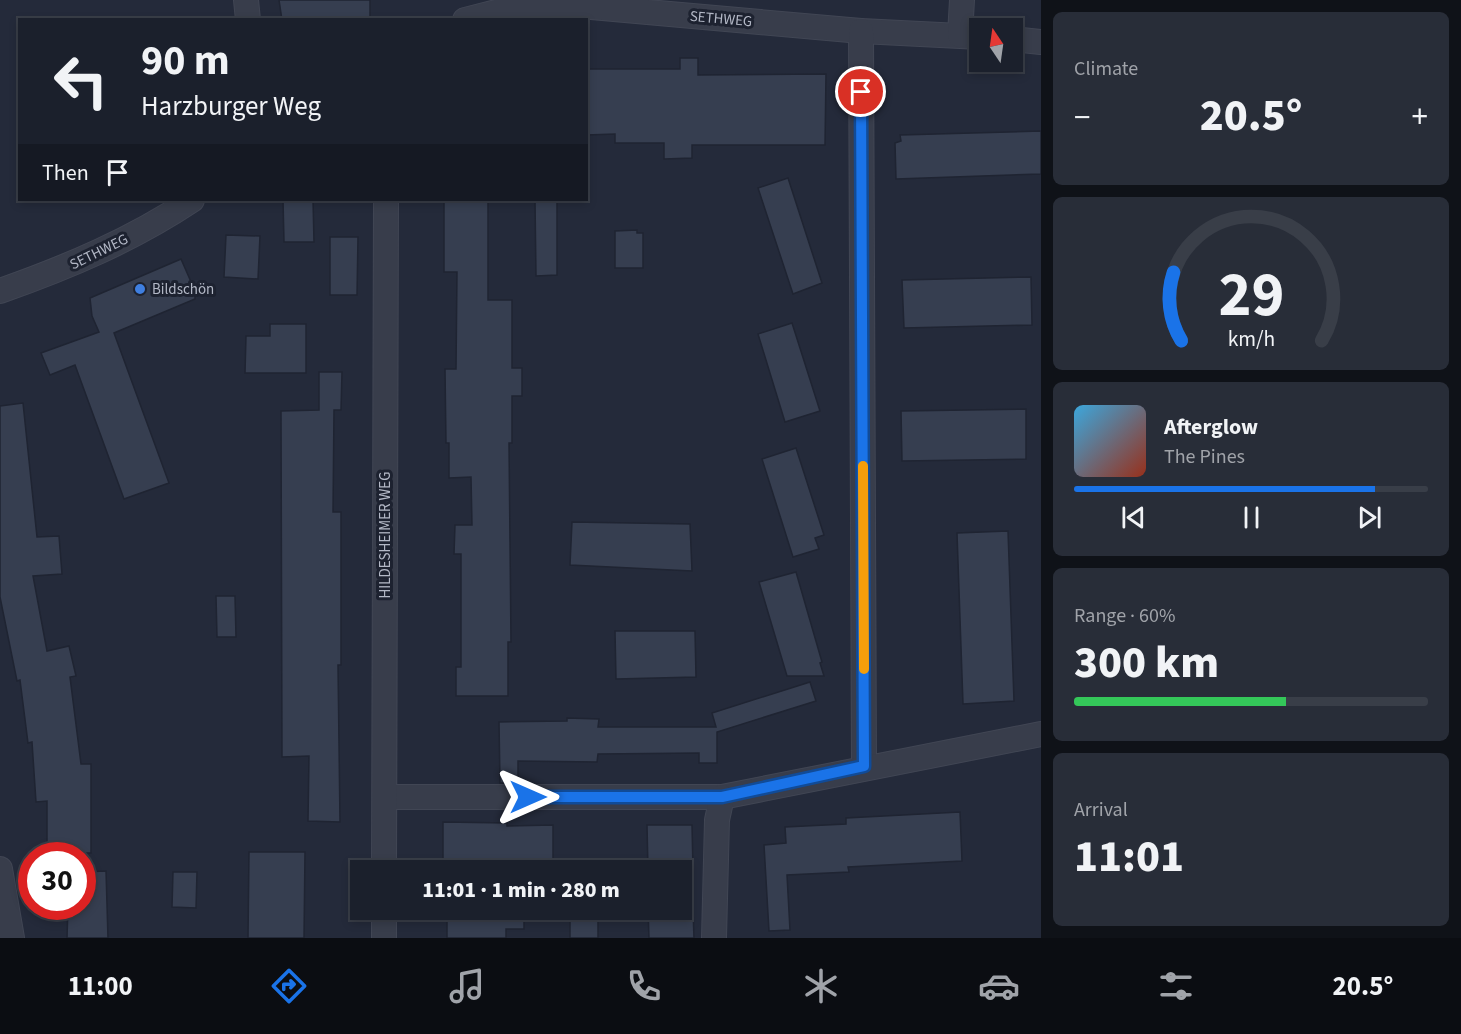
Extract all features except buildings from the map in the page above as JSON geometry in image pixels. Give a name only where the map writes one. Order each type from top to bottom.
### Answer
[{"type":"street","points":[[246,0],[248,18]]},
{"type":"street","points":[[962,0],[969,32]]},
{"type":"street","name":"SETHWEG","points":[[473,18],[516,7],[558,2],[861,31],[969,36]]},
{"type":"street","points":[[861,31],[864,766]]},
{"type":"street","points":[[1023,40],[1041,42]]},
{"type":"street","name":"SETHWEG","points":[[0,291],[67,268],[116,245],[190,201]]},
{"type":"street","name":"HILDESHEIMER WEG","points":[[384,860],[386,201]]},
{"type":"street","points":[[385,797],[722,797],[864,766],[1041,734]]},
{"type":"street","points":[[714,938],[717,820],[722,797]]},
{"type":"street","points":[[0,868],[12,938]]},
{"type":"street","points":[[384,920],[384,938]]},
{"type":"slow traffic","points":[[863,466],[864,669]]},
{"type":"place","name":"Bildschön","points":[[140,289]]},
{"type":"route","points":[[528,797],[722,797],[864,766],[861,92]]}]
